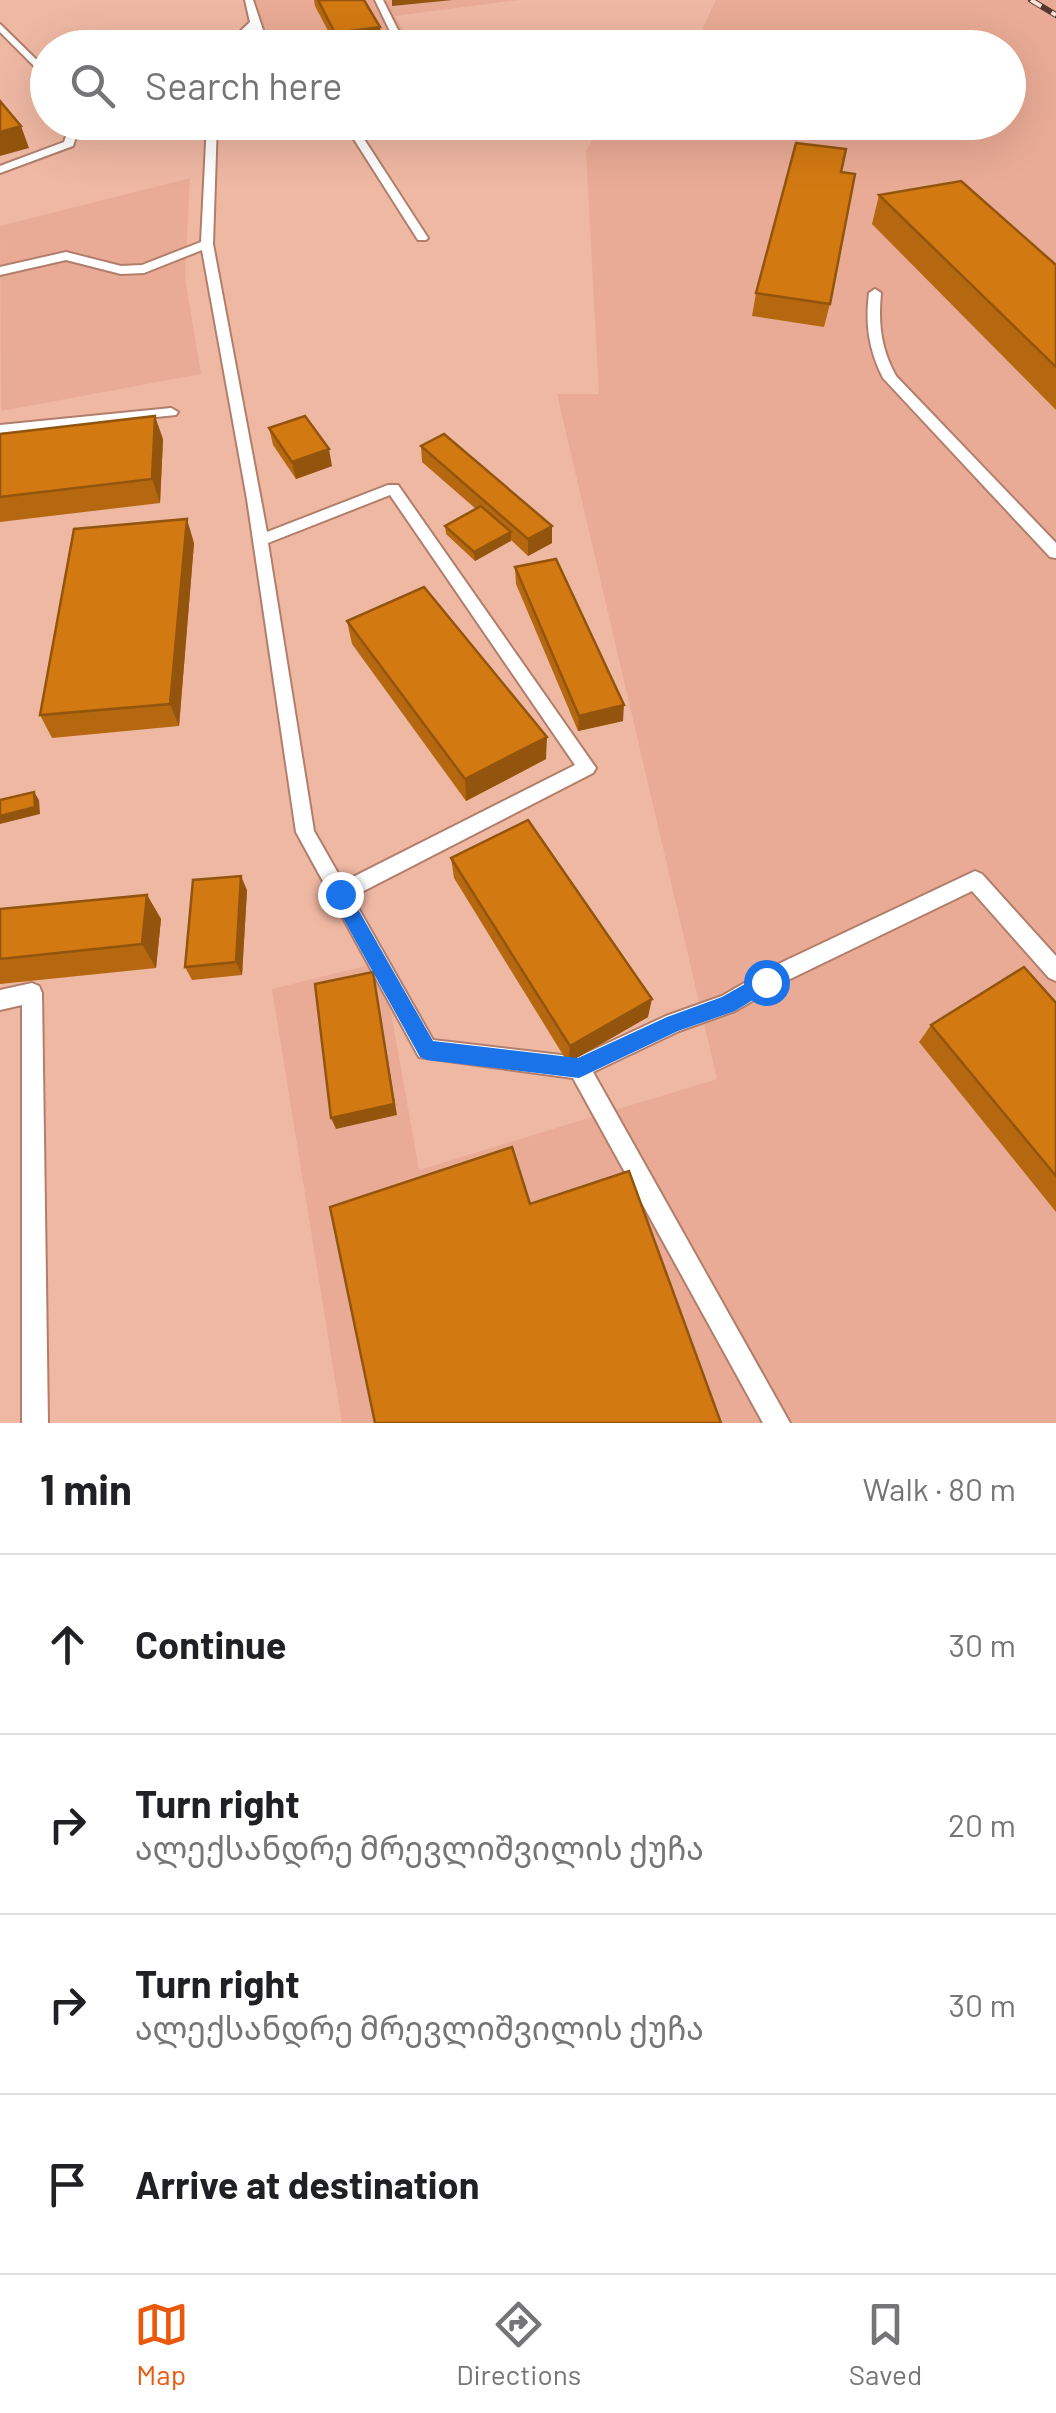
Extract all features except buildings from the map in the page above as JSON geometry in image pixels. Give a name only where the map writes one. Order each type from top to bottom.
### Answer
[{"type":"lane","points":[[250,0],[260,30]]},
{"type":"lane","points":[[379,0],[394,30]]},
{"type":"lane","points":[[247,30],[256,22]]},
{"type":"lane","points":[[0,28],[30,59]]},
{"type":"lane","points":[[0,170],[69,144],[70,140]]},
{"type":"lane","points":[[211,140],[206,244],[260,540],[305,832],[427,1050],[579,1068],[728,1004],[779,974],[974,880],[1056,972]]},
{"type":"lane","points":[[359,140],[422,238]]},
{"type":"lane","points":[[0,270],[66,256],[121,270],[144,269],[206,244]]},
{"type":"lane","points":[[874,293],[870,321],[874,350],[890,378],[1056,553]]},
{"type":"lane","points":[[0,429],[171,412]]},
{"type":"lane","points":[[260,540],[393,488],[587,768],[340,894]]},
{"type":"lane","points":[[0,1000],[32,993],[35,1423]]},
{"type":"lane","points":[[579,1068],[777,1423]]},
{"type":"shaded area","points":[[249,0],[518,0],[395,16],[403,30],[247,30],[255,23]]},
{"type":"shaded area","points":[[716,0],[1056,0],[1056,1423],[342,1423],[272,989],[382,962],[419,1170],[717,1079],[557,394],[599,394],[586,151],[592,140],[1026,140],[1026,30],[702,30]]},
{"type":"shaded area","points":[[190,178],[185,278],[201,374],[1,411],[0,226]]},
{"type":"railway","points":[[1031,0],[1056,15]]},
{"type":"route","points":[[340,894],[427,1050],[579,1068],[728,1004],[766,982]]}]
